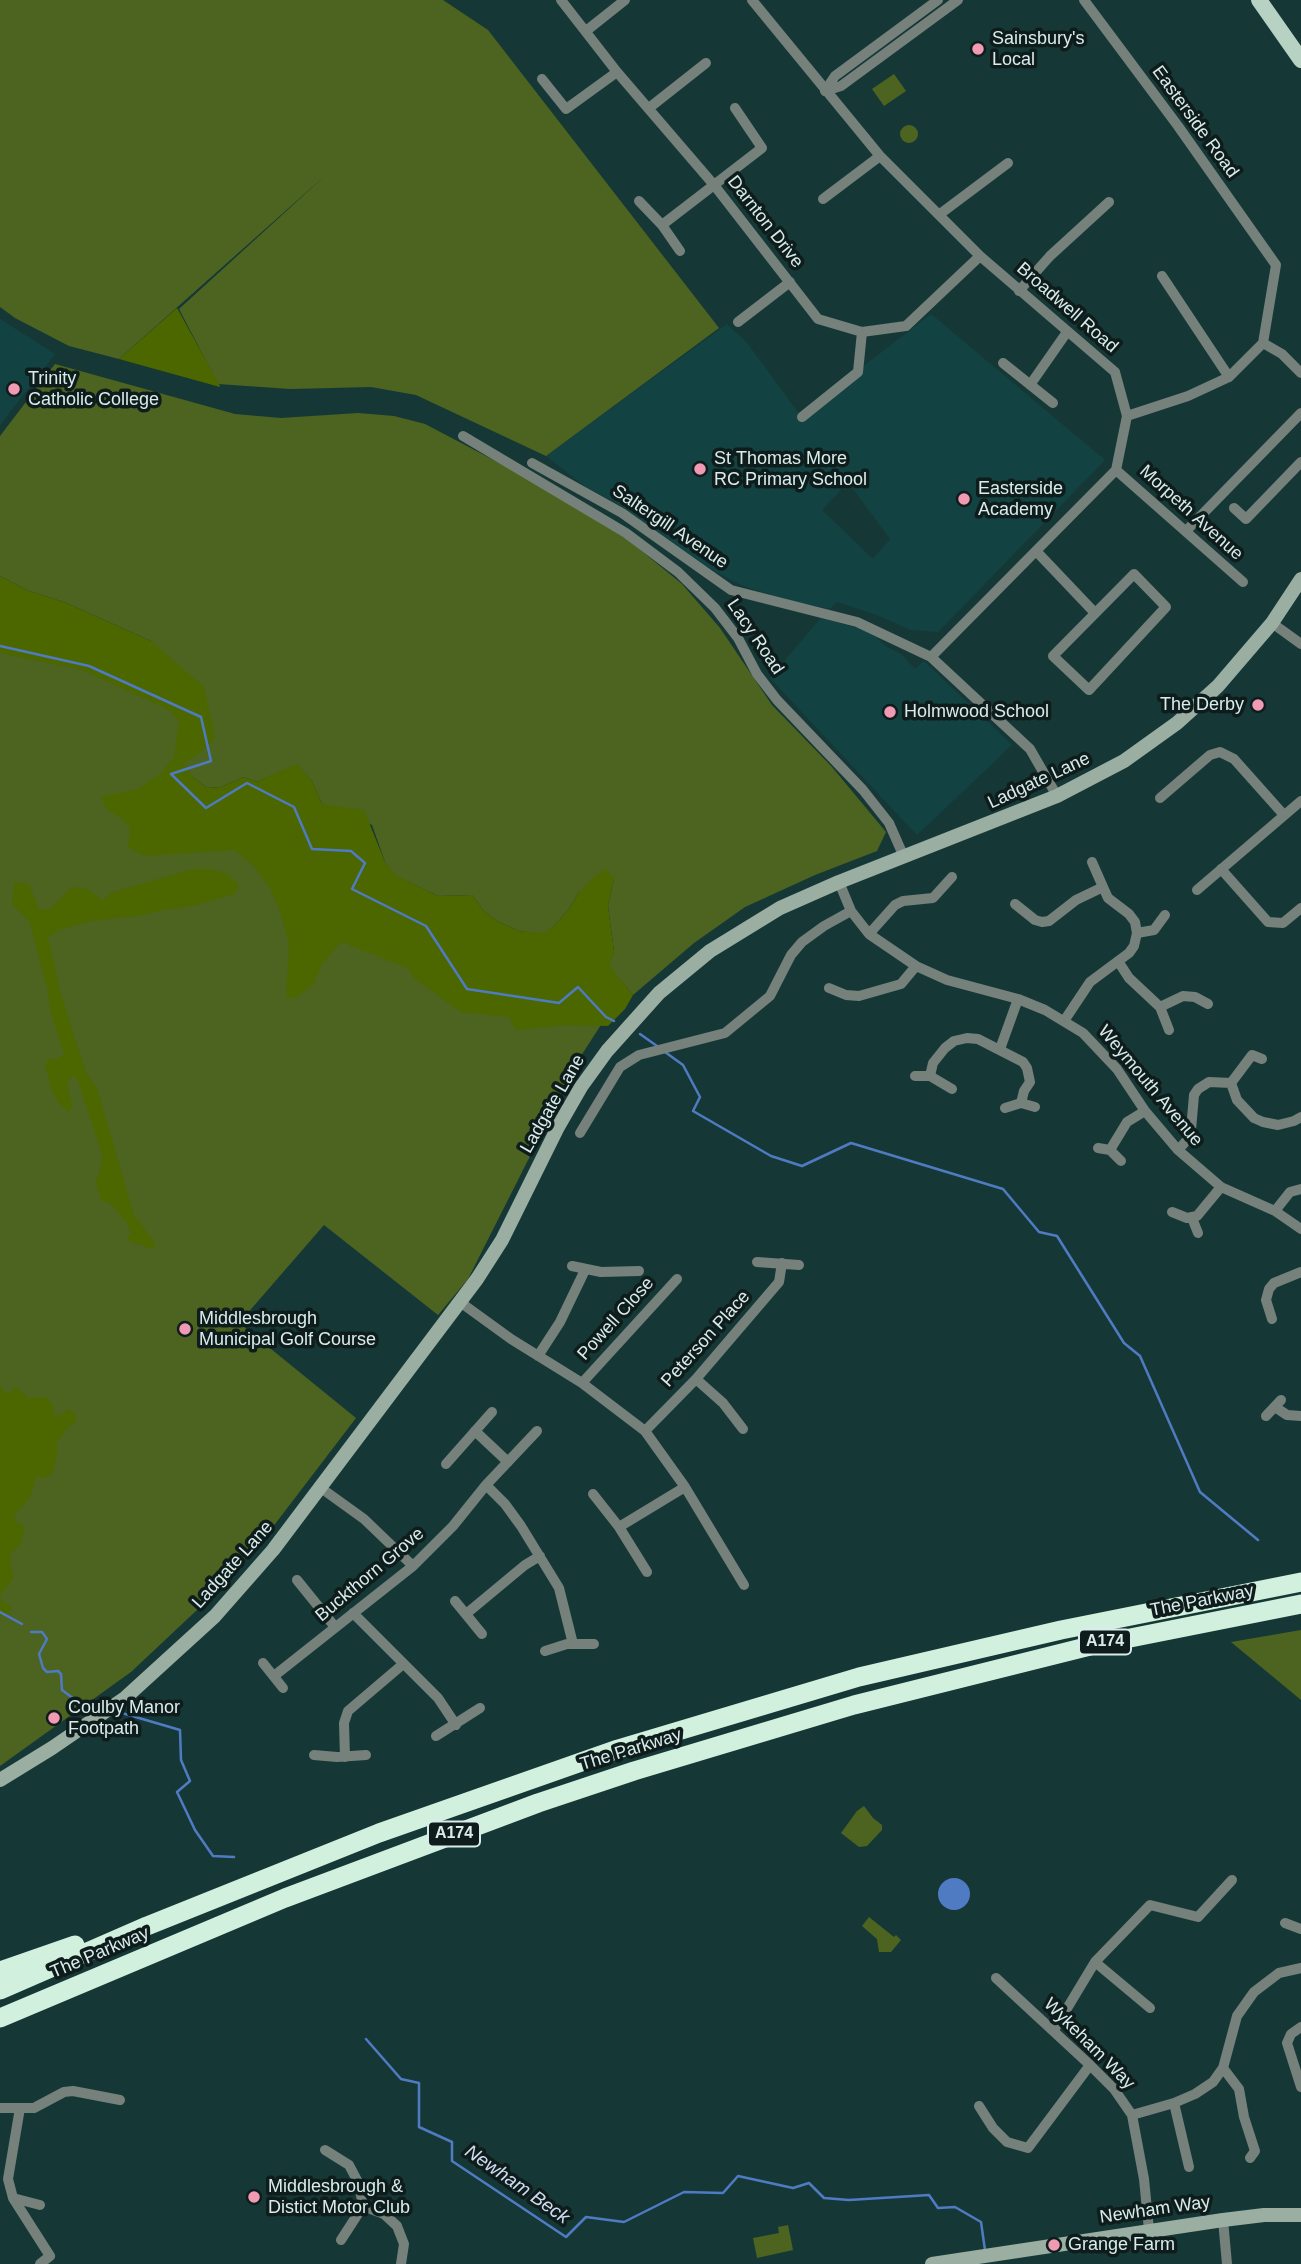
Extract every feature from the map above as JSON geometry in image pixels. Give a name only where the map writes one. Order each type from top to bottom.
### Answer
[{"type":"highway","name":"The Parkway","points":[[0,1990],[225,1894],[379,1833],[618,1749],[859,1678],[1061,1630],[1301,1583]]},
{"type":"highway","name":"The Parkway","points":[[0,2018],[298,1893],[526,1807],[634,1771],[854,1705],[1050,1656],[1189,1625],[1301,1604]]},
{"type":"highway","name":"A174","points":[[0,1971],[168,1907],[225,1894]]},
{"type":"highway","points":[[0,2027],[60,1993]]},
{"type":"main road","points":[[1259,0],[1301,60]]},
{"type":"main road","name":"Ladgate Lane","points":[[0,1780],[125,1698],[215,1616],[273,1550],[460,1302],[502,1240],[580,1087],[642,1009],[719,945],[780,908],[1057,796],[1124,761],[1177,723],[1218,686],[1272,623],[1301,579]]},
{"type":"main road","name":"Newham Way","points":[[932,2264],[1149,2230],[1264,2215],[1301,2214]]},
{"type":"street","name":"Darnton Drive","points":[[561,0],[617,72],[714,185],[818,319],[862,332],[906,326],[980,256]]},
{"type":"street","points":[[586,31],[625,0]]},
{"type":"street","name":"Broadwell Road","points":[[752,0],[880,156],[980,256],[1115,372],[1127,416],[1116,470]]},
{"type":"street","points":[[825,91],[835,76],[937,0]]},
{"type":"street","name":"Easterside Road","points":[[1084,0],[1276,265],[1263,343]]},
{"type":"street","points":[[825,91],[842,86],[953,1]]},
{"type":"street","points":[[649,108],[706,63]]},
{"type":"street","points":[[542,79],[566,109],[617,72]]},
{"type":"street","points":[[662,225],[762,148],[735,108]]},
{"type":"street","points":[[823,199],[880,156]]},
{"type":"street","points":[[940,214],[1008,163]]},
{"type":"street","points":[[639,201],[662,225],[680,251]]},
{"type":"street","points":[[1019,291],[1050,256],[1109,202]]},
{"type":"street","points":[[1162,276],[1229,377]]},
{"type":"street","points":[[738,322],[790,282]]},
{"type":"street","points":[[803,417],[858,372],[862,332]]},
{"type":"street","points":[[1030,385],[1067,332]]},
{"type":"street","points":[[1127,416],[1188,396],[1229,377],[1263,343],[1282,354],[1301,373]]},
{"type":"street","points":[[1003,363],[1053,403]]},
{"type":"street","points":[[1186,531],[1301,413]]},
{"type":"street","name":"Lacy Road","points":[[463,436],[626,533],[677,572],[715,608],[738,638],[757,674],[777,700],[863,790],[889,823],[904,857]]},
{"type":"street","points":[[1234,508],[1246,519],[1301,462]]},
{"type":"street","name":"Saltergill Avenue","points":[[532,463],[622,513],[731,590],[857,622],[931,657],[1030,749],[1057,796]]},
{"type":"street","points":[[931,657],[1116,470]]},
{"type":"street","name":"Morpeth Avenue","points":[[1116,470],[1243,582]]},
{"type":"street","points":[[1037,552],[1095,613]]},
{"type":"street","points":[[1134,574],[1166,607],[1089,690],[1053,656],[1095,613],[1134,574]]},
{"type":"street","points":[[1272,623],[1301,644]]},
{"type":"street","points":[[1160,798],[1210,755],[1220,752],[1234,759],[1283,814]]},
{"type":"street","points":[[1196,890],[1301,801]]},
{"type":"street","points":[[1065,1021],[1090,982],[1134,946],[1138,933],[1129,914],[1115,905],[1103,887],[1092,862]]},
{"type":"street","points":[[1221,869],[1268,922],[1283,923],[1301,908]]},
{"type":"street","points":[[869,934],[895,905],[903,901],[933,898],[952,877]]},
{"type":"street","name":"Weymouth Avenue","points":[[839,882],[851,911],[869,934],[916,966],[947,980],[1018,999],[1065,1021],[1096,1045],[1178,1150],[1222,1187],[1275,1210],[1301,1228]]},
{"type":"street","points":[[1015,904],[1035,920],[1049,921],[1076,900],[1103,887]]},
{"type":"street","points":[[580,1133],[620,1067],[639,1055],[725,1033],[770,996],[802,942],[851,911]]},
{"type":"street","points":[[1138,933],[1154,930],[1165,915]]},
{"type":"street","points":[[1118,961],[1129,978],[1160,1007],[1169,1030]]},
{"type":"street","points":[[829,988],[846,995],[859,996],[901,984],[916,966]]},
{"type":"street","points":[[843,1008],[846,995]]},
{"type":"street","points":[[1160,1007],[1182,996],[1195,997],[1208,1004]]},
{"type":"street","points":[[1000,1049],[1018,999]]},
{"type":"street","points":[[930,1076],[938,1055],[954,1041],[978,1039],[1023,1062],[1030,1082],[1021,1103]]},
{"type":"street","points":[[1178,1150],[1188,1139],[1191,1130],[1194,1095],[1209,1082],[1231,1083],[1257,1057],[1248,1043]]},
{"type":"street","points":[[915,1076],[930,1076],[951,1089]]},
{"type":"street","points":[[1231,1083],[1237,1101],[1254,1118],[1278,1125],[1301,1117]]},
{"type":"street","points":[[1005,1108],[1021,1103],[1035,1107]]},
{"type":"street","points":[[1121,1161],[1104,1149],[1127,1122],[1145,1111]]},
{"type":"street","points":[[1275,1210],[1290,1192],[1301,1189],[1301,1178]]},
{"type":"street","points":[[1172,1212],[1192,1218],[1197,1216],[1222,1187]]},
{"type":"street","points":[[1192,1218],[1198,1233]]},
{"type":"street","points":[[757,1262],[799,1265]]},
{"type":"street","name":"Peterson Place","points":[[645,1432],[696,1379],[779,1282],[782,1263]]},
{"type":"street","points":[[572,1266],[601,1272],[639,1271]]},
{"type":"street","points":[[538,1356],[560,1322],[585,1270]]},
{"type":"street","points":[[1272,1319],[1266,1294],[1274,1283],[1301,1272]]},
{"type":"street","name":"Powell Close","points":[[582,1383],[677,1279]]},
{"type":"street","points":[[1254,1290],[1266,1294]]},
{"type":"street","points":[[460,1302],[582,1383],[645,1432],[685,1487],[744,1586]]},
{"type":"street","points":[[696,1379],[723,1404],[743,1429]]},
{"type":"street","points":[[1266,1416],[1278,1404],[1287,1415],[1301,1416]]},
{"type":"street","points":[[446,1464],[492,1412]]},
{"type":"street","points":[[475,1431],[508,1462]]},
{"type":"street","name":"Buckthorn Grove","points":[[274,1676],[413,1566],[453,1526],[486,1485],[537,1431]]},
{"type":"street","points":[[486,1485],[522,1525],[559,1588],[573,1644]]},
{"type":"street","points":[[619,1527],[685,1487]]},
{"type":"street","points":[[321,1488],[364,1519],[413,1566]]},
{"type":"street","points":[[593,1494],[619,1527],[647,1572]]},
{"type":"street","points":[[466,1614],[525,1565],[540,1556]]},
{"type":"street","points":[[297,1580],[335,1628]]},
{"type":"street","points":[[454,1601],[482,1634]]},
{"type":"street","points":[[353,1613],[438,1698],[456,1725]]},
{"type":"street","points":[[545,1651],[573,1644],[594,1644]]},
{"type":"street","points":[[263,1663],[283,1688]]},
{"type":"street","points":[[345,1757],[344,1723],[348,1710],[402,1664]]},
{"type":"street","points":[[436,1736],[481,1709]]},
{"type":"street","points":[[314,1755],[366,1755]]},
{"type":"street","points":[[1054,2030],[1095,1962],[1150,1905],[1198,1917],[1232,1880]]},
{"type":"street","points":[[1285,1923],[1301,1930]]},
{"type":"street","points":[[1095,1962],[1150,2008]]},
{"type":"street","points":[[1132,2115],[1174,2103],[1213,2082],[1223,2067],[1237,2016],[1254,1992],[1279,1973],[1301,1968]]},
{"type":"street","name":"Wykeham Way","points":[[996,1978],[1090,2064],[1114,2089],[1132,2115],[1144,2179],[1149,2230]]},
{"type":"street","points":[[1301,2027],[1292,2034],[1287,2043],[1301,2087]]},
{"type":"street","points":[[979,2106],[993,2128],[1007,2142],[1028,2148],[1090,2064]]},
{"type":"street","points":[[1223,2067],[1239,2089],[1244,2118],[1255,2151],[1250,2158]]},
{"type":"street","points":[[0,2108],[34,2108],[64,2092],[73,2091],[120,2100]]},
{"type":"street","points":[[1174,2103],[1189,2167]]},
{"type":"street","points":[[20,2108],[8,2179],[13,2198],[50,2256],[40,2264]]},
{"type":"street","points":[[325,2150],[349,2165],[359,2184],[363,2206],[341,2240]]},
{"type":"street","points":[[13,2198],[40,2205]]},
{"type":"street","points":[[363,2206],[384,2214],[397,2226],[404,2244],[401,2264]]},
{"type":"street","points":[[1223,2220],[1227,2264]]},
{"type":"shaded area","points":[[931,314],[1105,460],[938,632],[911,630],[837,602],[830,609],[784,599],[741,585],[701,564],[618,504],[586,487],[546,456],[727,324],[747,343],[800,415]],"holes":[[[848,482],[890,539],[873,559],[822,510]]]},
{"type":"shaded area","name":"Trinity Catholic College","points":[[0,319],[55,354],[0,425]]},
{"type":"shaded area","name":"Holmwood School","points":[[821,618],[862,629],[901,654],[915,669],[924,661],[1012,745],[917,835],[770,678]]},
{"type":"green space","points":[[0,0],[443,0],[488,30],[719,328],[546,456],[416,395],[371,387],[290,389],[218,384],[179,309],[327,174],[119,359],[69,346],[15,318],[0,307]]},
{"type":"green space","points":[[894,74],[906,91],[884,106],[872,89]]},
{"type":"green space","points":[[905,125],[913,125],[918,134],[916,141],[905,143],[900,138],[900,130]]},
{"type":"green space","points":[[177,308],[220,386],[220,387],[119,359]]},
{"type":"green space","points":[[55,364],[235,414],[281,418],[358,413],[394,416],[425,424],[507,467],[627,539],[682,584],[720,628],[772,705],[832,767],[886,832],[877,851],[815,875],[745,907],[694,943],[633,995],[608,965],[614,952],[608,906],[614,879],[579,892],[569,909],[543,934],[519,931],[497,921],[484,911],[472,895],[438,896],[394,875],[385,862],[372,825],[322,804],[312,781],[297,765],[256,782],[244,777],[221,787],[207,788],[193,777],[172,773],[312,848],[606,1017],[579,1059],[468,1279],[438,1315],[324,1225],[239,1323],[356,1418],[272,1528],[214,1594],[131,1672],[0,1766],[0,646],[151,641],[64,602],[29,591],[0,576],[0,436]]},
{"type":"green space","points":[[0,576],[29,591],[64,602],[151,641],[204,687],[215,738],[183,764],[193,777],[207,788],[221,787],[244,777],[256,782],[297,764],[312,781],[322,804],[364,810],[385,862],[395,875],[438,896],[472,895],[484,911],[497,921],[519,931],[543,933],[555,925],[579,892],[606,869],[614,879],[608,906],[614,952],[609,965],[633,995],[625,1009],[608,1026],[566,1025],[516,1030],[509,1017],[461,1012],[415,979],[408,968],[341,942],[322,964],[313,985],[295,998],[286,998],[289,943],[270,888],[251,863],[234,850],[145,856],[128,848],[130,828],[120,817],[107,810],[101,797],[138,789],[160,774],[174,757],[179,721],[169,710],[82,670],[0,653]]},
{"type":"green space","points":[[193,869],[211,869],[228,874],[239,885],[235,894],[193,906],[91,921],[60,930],[48,937],[60,990],[77,1045],[87,1074],[97,1088],[134,1215],[155,1243],[152,1249],[126,1240],[131,1233],[127,1223],[110,1203],[102,1201],[95,1182],[100,1171],[102,1154],[78,1081],[72,1075],[67,1084],[72,1104],[69,1113],[60,1105],[52,1091],[45,1066],[49,1059],[57,1059],[64,1054],[29,921],[12,904],[14,882],[29,884],[39,910],[50,909],[72,887],[87,889],[103,900],[113,892]]},
{"type":"green space","points":[[0,1384],[5,1394],[16,1388],[27,1398],[45,1397],[52,1403],[55,1416],[69,1409],[77,1416],[75,1423],[66,1429],[57,1443],[52,1474],[45,1478],[36,1478],[30,1497],[14,1516],[18,1524],[24,1525],[24,1529],[20,1545],[11,1553],[13,1578],[0,1600]]},
{"type":"green space","points":[[0,1600],[12,1606],[9,1612],[0,1617]]},
{"type":"green space","points":[[1301,1630],[1301,1700],[1231,1642]]},
{"type":"green space","points":[[864,1806],[882,1825],[882,1830],[867,1846],[859,1847],[841,1833]]},
{"type":"green space","points":[[869,1917],[901,1940],[891,1952],[879,1952],[877,1939],[862,1926]]},
{"type":"green space","points":[[788,2225],[793,2250],[757,2258],[753,2238],[779,2233],[778,2227]]},
{"type":"water","points":[[954,1878],[966,1882],[970,1894],[966,1906],[954,1910],[942,1906],[938,1894],[942,1882]]},
{"type":"waterway","points":[[0,646],[89,666],[201,717],[211,761],[171,774],[206,808],[247,783],[294,807],[312,849],[351,851],[365,863],[352,889],[426,926],[467,989],[559,1003],[578,987],[606,1017],[614,1021]]},
{"type":"waterway","points":[[640,1034],[657,1046]]},
{"type":"waterway","points":[[665,1052],[683,1065],[700,1097],[693,1111],[771,1156],[802,1166],[851,1143],[1003,1189],[1039,1232],[1057,1236],[1124,1343],[1140,1356],[1200,1492],[1258,1540]]},
{"type":"waterway","name":"Newham Beck","points":[[0,1612],[22,1624]]},
{"type":"waterway","points":[[31,1632],[42,1632],[47,1639],[39,1654],[43,1668],[47,1672],[58,1671],[61,1674],[62,1690],[74,1699],[102,1707]]},
{"type":"waterway","points":[[115,1711],[180,1730],[181,1760],[190,1781],[177,1792],[195,1830],[213,1856],[234,1857]]},
{"type":"waterway","name":"Newham Beck","points":[[366,2039],[401,2079],[419,2083],[419,2127],[452,2142],[452,2161],[566,2237],[586,2217],[624,2222],[684,2192],[723,2193],[738,2176],[793,2188],[809,2183],[824,2198],[849,2200],[929,2195],[938,2208],[955,2207],[981,2222],[985,2250]]},
{"type":"place","name":"Sainsbury's Local","points":[[978,49]]},
{"type":"place","name":"Trinity Catholic College","points":[[14,389]]},
{"type":"place","name":"St Thomas More RC Primary School","points":[[700,469]]},
{"type":"place","name":"Easterside Academy","points":[[964,499]]},
{"type":"place","name":"The Derby","points":[[1258,705]]},
{"type":"place","name":"Holmwood School","points":[[890,712]]},
{"type":"place","name":"Middlesbrough Municipal Golf Course","points":[[185,1329]]},
{"type":"place","name":"Coulby Manor Footpath","points":[[54,1718]]},
{"type":"place","name":"Middlesbrough & Distict Motor Club","points":[[254,2197]]},
{"type":"place","name":"Grange Farm","points":[[1054,2245]]}]
